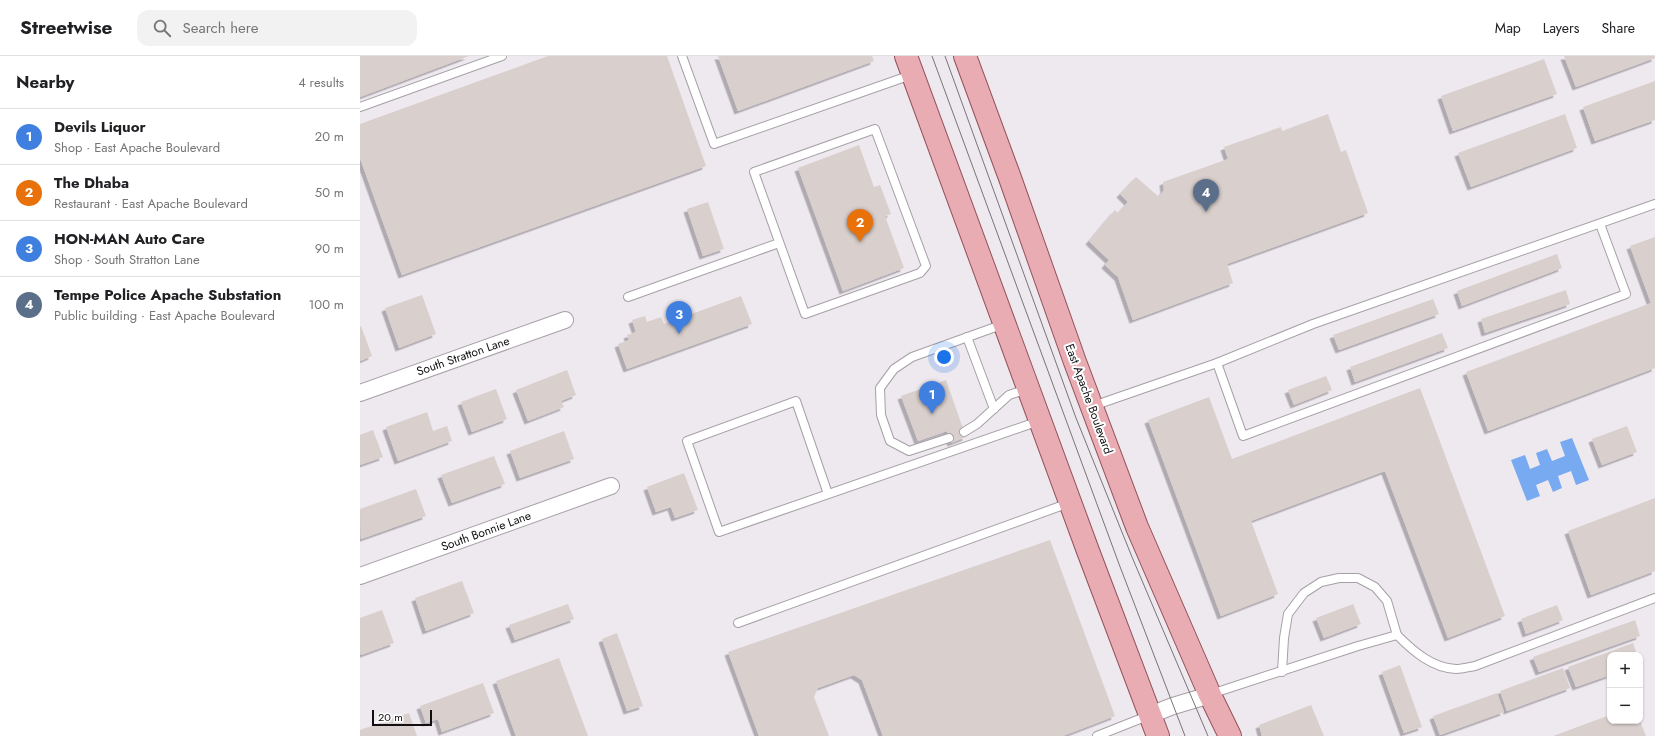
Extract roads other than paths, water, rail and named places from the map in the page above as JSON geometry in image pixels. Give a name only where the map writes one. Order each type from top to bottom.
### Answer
[{"type":"main road","name":"East Apache Boulevard","points":[[964,56],[1010,178],[1091,407],[1139,534],[1210,695],[1230,736]]},
{"type":"main road","points":[[910,65],[1040,421],[1158,736]]},
{"type":"street","name":"South Stratton Lane","points":[[360,393],[566,320]]},
{"type":"street","name":"South Bonnie Lane","points":[[360,576],[612,486]]},
{"type":"street","points":[[1150,715],[1173,706],[1210,695]]},
{"type":"lane","points":[[360,107],[502,56]]},
{"type":"lane","points":[[682,56],[714,144],[910,65]]},
{"type":"lane","points":[[875,129],[926,266],[920,274],[805,314],[779,243],[754,172],[875,129]]},
{"type":"lane","points":[[1091,407],[1216,363],[1313,324],[1655,204]]},
{"type":"lane","points":[[1216,363],[1244,436],[1626,294],[1600,224]]},
{"type":"lane","points":[[628,298],[779,243]]},
{"type":"lane","points":[[949,438],[909,451],[890,441],[881,415],[880,388],[894,368],[912,356],[1005,324]]},
{"type":"lane","points":[[967,337],[994,409]]},
{"type":"lane","points":[[964,432],[977,424],[1009,395],[1028,388]]},
{"type":"lane","points":[[828,494],[796,401],[687,441],[719,532],[1040,421]]},
{"type":"lane","points":[[738,623],[1070,502]]},
{"type":"lane","points":[[1282,672],[1284,638],[1288,614],[1304,593],[1321,582],[1339,578],[1358,578],[1375,587],[1387,601],[1398,635],[1413,651],[1433,663],[1455,669],[1475,666],[1655,598]]},
{"type":"lane","points":[[1210,695],[1358,646],[1398,635]]},
{"type":"lane","points":[[1096,736],[1150,715]]},
{"type":"water","points":[[1572,438],[1589,480],[1576,485],[1571,471],[1558,476],[1562,488],[1553,492],[1548,480],[1536,485],[1540,496],[1527,501],[1511,460],[1525,455],[1530,469],[1540,465],[1536,453],[1547,449],[1552,461],[1565,456],[1560,442]]},
{"type":"tram line","points":[[932,56],[1119,564],[1185,736]]},
{"type":"tram line","points":[[945,56],[1076,418],[1132,557],[1208,736]]},
{"type":"place","name":"Tempe Police Apache Substation","points":[[1206,212]]},
{"type":"place","name":"The Dhaba","points":[[860,242]]},
{"type":"place","name":"HON-MAN Auto Care","points":[[679,334]]},
{"type":"place","name":"Devils Liquor","points":[[932,414]]}]
